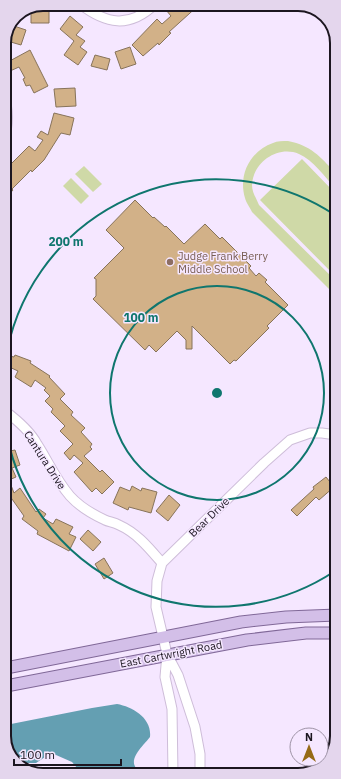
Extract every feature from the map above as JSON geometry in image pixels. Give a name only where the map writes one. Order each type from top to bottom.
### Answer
[{"type":"main road","name":"East Cartwright Road","points":[[11,667],[249,621],[330,614]]},
{"type":"main road","name":"East Cartwright Road","points":[[11,685],[167,654],[248,640],[306,633],[330,633]]},
{"type":"street","points":[[92,11],[105,19],[118,21],[132,19],[147,11]]},
{"type":"street","name":"Cantura Drive","points":[[11,417],[25,428],[36,442],[57,480],[80,506],[95,515],[118,524],[131,532],[141,540],[162,563]]},
{"type":"street","name":"Bear Drive","points":[[162,563],[264,463],[290,440],[310,433],[330,434]]},
{"type":"street","points":[[162,563],[157,581],[156,607],[167,654],[178,675],[196,727],[200,754],[200,768]]},
{"type":"street","points":[[167,654],[165,677],[172,709],[173,768]]},
{"type":"green space","points":[[282,141],[296,143],[314,152],[330,167],[330,182],[309,160],[299,154],[283,152],[268,158],[257,169],[253,177],[253,193],[259,205],[330,275],[330,290],[252,212],[246,200],[243,189],[243,181],[252,158],[265,147]]},
{"type":"green space","points":[[302,159],[330,188],[330,271],[260,200]]},
{"type":"green space","points":[[84,166],[102,184],[93,192],[75,174]]},
{"type":"green space","points":[[71,178],[89,196],[81,204],[63,186]]},
{"type":"water","points":[[117,704],[135,711],[145,719],[150,730],[150,737],[138,751],[134,760],[136,768],[77,768],[72,762],[56,755],[45,757],[36,763],[26,763],[15,752],[11,736],[11,724]]},
{"type":"building","points":[[49,11],[49,23],[31,23],[31,13]]},
{"type":"building","points":[[167,11],[192,11],[169,32],[171,33],[159,45],[158,43],[143,56],[132,45],[157,19],[162,24],[171,16]]},
{"type":"building","points":[[70,16],[83,27],[76,35],[85,41],[80,47],[87,52],[78,65],[64,55],[74,41],[60,29]]},
{"type":"building","points":[[16,27],[26,30],[21,45],[11,42]]},
{"type":"building","points":[[130,47],[136,64],[121,69],[115,52]]},
{"type":"building","points":[[30,50],[48,86],[34,93],[30,85],[26,86],[23,79],[25,78],[19,67],[11,71],[11,60]]},
{"type":"building","points":[[95,55],[110,59],[107,70],[91,66]]},
{"type":"building","points":[[75,88],[76,106],[56,107],[54,89]]},
{"type":"building","points":[[54,113],[74,118],[70,135],[61,133],[44,160],[32,172],[31,170],[12,189],[13,190],[11,192],[11,164],[29,146],[35,151],[43,140],[37,137],[41,131],[48,135]]},
{"type":"building","points":[[135,200],[153,218],[154,217],[165,227],[166,226],[184,244],[205,224],[220,239],[222,237],[251,266],[249,268],[256,276],[259,273],[267,280],[265,282],[288,305],[267,326],[269,328],[236,361],[234,360],[230,364],[192,326],[192,349],[186,349],[186,340],[177,331],[156,352],[149,345],[145,350],[93,299],[96,296],[96,279],[94,278],[124,248],[106,230]]},
{"type":"building","points":[[15,355],[31,361],[30,363],[50,376],[49,377],[65,394],[60,399],[73,412],[71,415],[85,428],[81,432],[92,444],[90,447],[92,449],[84,456],[100,472],[102,470],[114,482],[102,494],[96,488],[92,492],[74,472],[83,463],[74,455],[70,460],[64,453],[73,444],[60,431],[65,426],[51,412],[53,409],[45,401],[50,396],[44,390],[46,388],[35,380],[31,387],[15,377],[18,371],[11,368],[11,356],[14,357]]},
{"type":"building","points":[[15,450],[20,465],[12,468],[16,477],[11,479],[11,451]]},
{"type":"building","points":[[326,477],[330,482],[330,490],[319,500],[316,497],[297,516],[291,510],[314,489],[313,487]]},
{"type":"building","points":[[11,485],[14,493],[20,488],[36,512],[39,509],[46,514],[43,518],[53,524],[56,519],[73,527],[69,534],[76,537],[69,551],[37,534],[38,531],[22,519],[24,516],[11,498]]},
{"type":"building","points":[[132,486],[141,491],[142,488],[157,492],[151,513],[129,507],[128,510],[113,503],[120,487],[130,491]]},
{"type":"building","points":[[169,495],[180,505],[168,521],[156,511]]},
{"type":"building","points":[[88,530],[101,542],[93,551],[80,539]]},
{"type":"building","points":[[104,558],[113,573],[104,579],[95,564]]},
{"type":"place","name":"Judge Frank Berry Middle School","points":[[170,262]]}]
